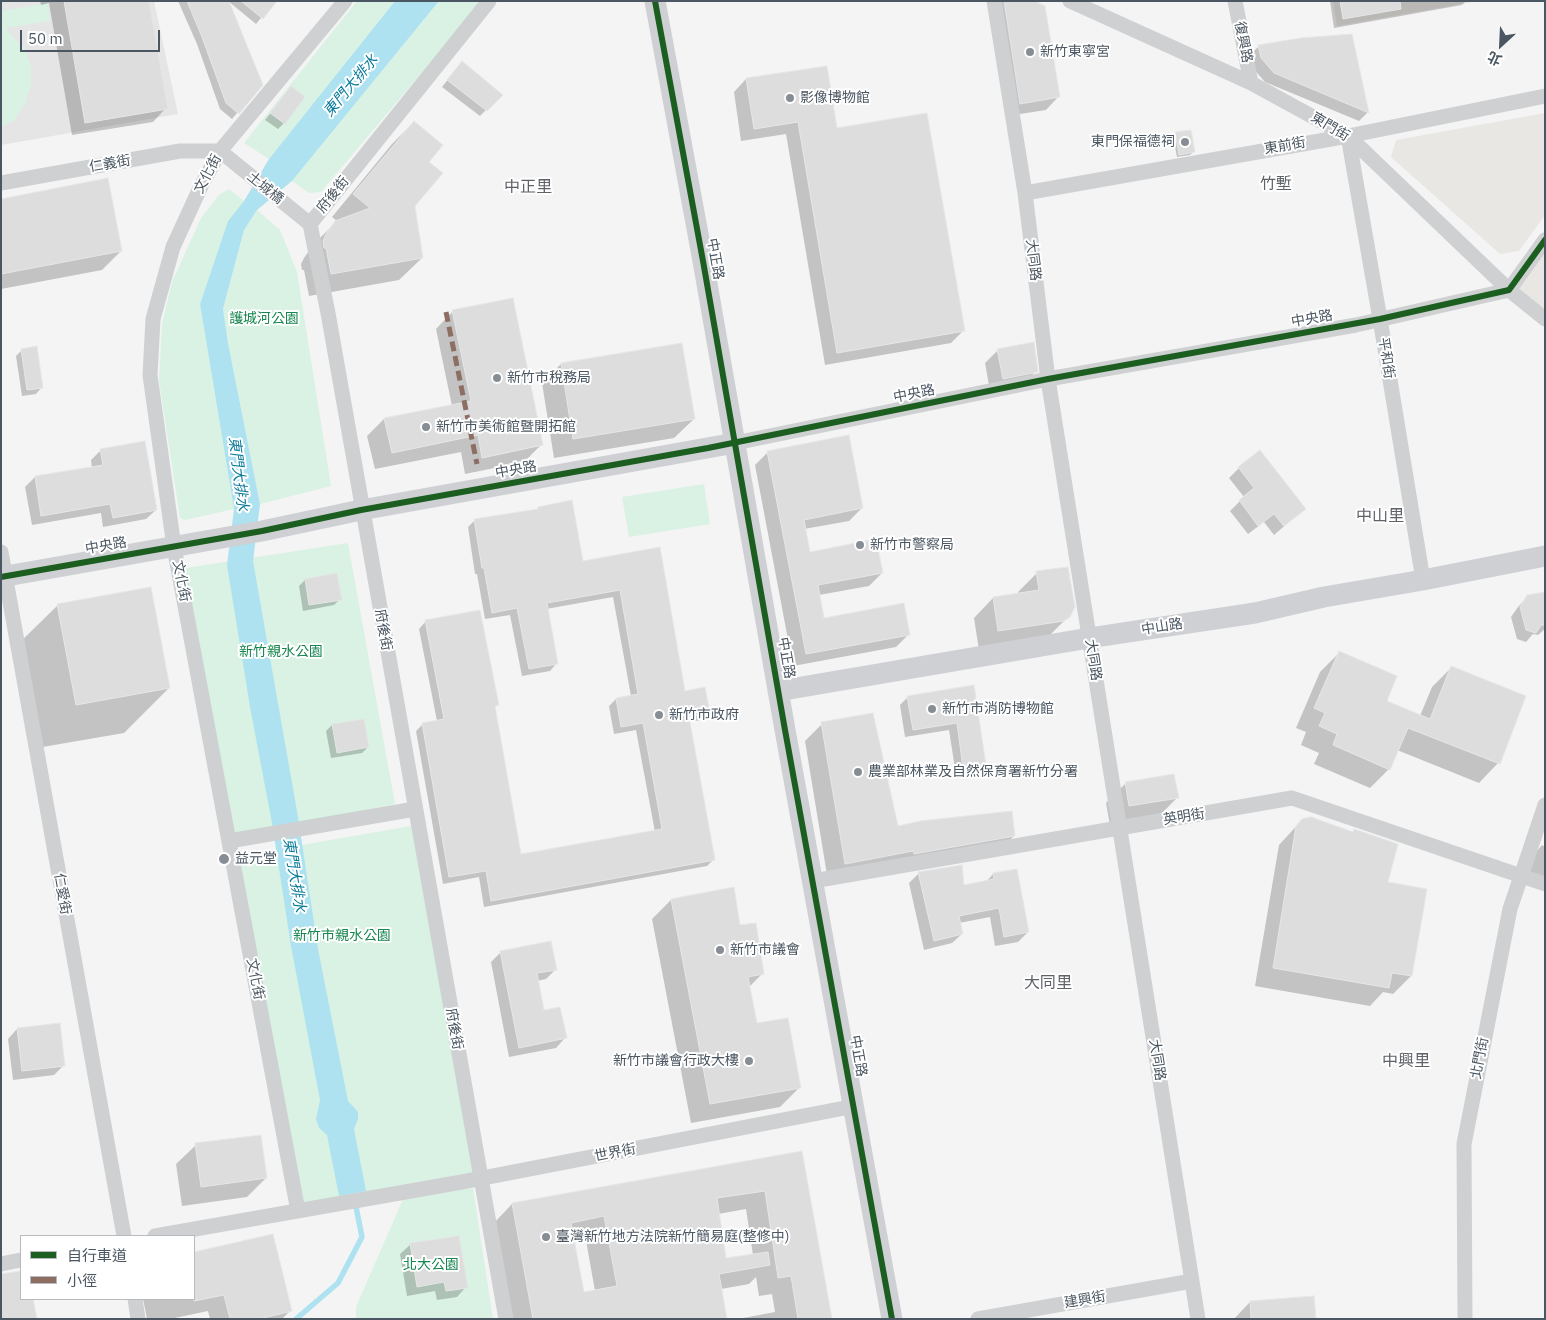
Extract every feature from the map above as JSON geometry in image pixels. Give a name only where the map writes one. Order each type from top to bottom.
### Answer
[{"type":"street","name":"文化街","points":[[298,1211],[174,547],[150,375],[153,319],[174,247],[220,151],[344,1]]},
{"type":"street","name":"府後街","points":[[489,1],[310,224],[328,313],[414,809],[506,1319]]},
{"type":"street","name":"中正路","points":[[655,1],[892,1319]]},
{"type":"street","name":"大同路","points":[[994,1],[1025,193],[1048,379],[1198,1319]]},
{"type":"street","name":"東門街","points":[[1070,1],[1251,83],[1348,136],[1509,290],[1545,319]]},
{"type":"street","name":"復興路","points":[[1235,1],[1251,83]]},
{"type":"street","name":"東前街","points":[[1025,193],[1348,136],[1545,96]]},
{"type":"street","name":"平和街","points":[[1348,136],[1423,580]]},
{"type":"street","name":"仁義街","points":[[1,183],[180,152],[220,151]]},
{"type":"street","name":"土城橋","points":[[220,151],[310,224]]},
{"type":"street","points":[[1509,290],[1545,240]]},
{"type":"street","name":"中央路","points":[[3,576],[174,547],[362,510],[735,443],[1048,379],[1380,319],[1509,290]]},
{"type":"street","name":"仁愛街","points":[[1,552],[3,576],[124,1235]]},
{"type":"street","name":"中山路","points":[[778,691],[1089,638],[1255,613],[1545,556]]},
{"type":"street","name":"英明街","points":[[813,881],[1292,798],[1545,884]]},
{"type":"street","name":"北門街","points":[[1465,1319],[1464,1144],[1510,909],[1545,805]]},
{"type":"street","points":[[229,841],[414,809]]},
{"type":"street","name":"世界街","points":[[298,1211],[480,1179],[854,1106]]},
{"type":"street","points":[[161,1235],[298,1211]]},
{"type":"street","points":[[1,1264],[20,1260]]},
{"type":"street","name":"建興街","points":[[978,1319],[1192,1281]]},
{"type":"street","points":[[135,1300],[138,1319]]},
{"type":"shaded area","points":[[1,1],[154,1],[178,114],[1,145]]},
{"type":"shaded area","points":[[1333,1],[1478,1],[1337,26]]},
{"type":"shaded area","points":[[1545,113],[1545,215],[1519,251],[1500,254],[1391,157],[1396,140]]},
{"type":"shaded area","points":[[1545,246],[1545,315],[1515,290]]},
{"type":"green space","points":[[357,1],[395,1],[269,159],[244,143]]},
{"type":"green space","points":[[439,1],[482,1],[321,192],[309,193],[292,181]]},
{"type":"green space","points":[[48,3],[50,21],[5,28],[25,49],[31,66],[31,85],[25,104],[14,121],[1,127],[1,11]]},
{"type":"green space","name":"護城河公園","points":[[229,189],[244,201],[228,221],[200,304],[234,509],[185,520],[180,518],[159,381],[162,324],[172,282],[201,218],[219,195]]},
{"type":"green space","name":"護城河公園","points":[[257,210],[280,230],[297,272],[331,486],[260,504],[223,309],[244,230]]},
{"type":"green space","points":[[704,484],[710,524],[629,537],[622,497]]},
{"type":"green space","name":"新竹親水公園","points":[[348,543],[395,804],[229,838],[179,569]]},
{"type":"green space","name":"新竹市親水公園","points":[[417,825],[481,1179],[298,1211],[232,857]]},
{"type":"green space","name":"北大公園","points":[[473,1188],[493,1319],[356,1319],[356,1307],[403,1199]]},
{"type":"water","points":[[395,1],[439,1],[292,181],[257,210],[244,230],[223,309],[260,504],[253,561],[298,817],[318,949],[348,1101],[358,1112],[358,1119],[354,1129],[366,1191],[339,1196],[327,1135],[319,1128],[316,1119],[320,1100],[291,946],[272,823],[250,707],[227,565],[234,509],[200,304],[228,221],[244,201],[269,159]]},
{"type":"building","points":[[64,1],[149,1],[168,109],[85,123]]},
{"type":"building","points":[[187,1],[229,1],[263,85],[239,114],[226,103]]},
{"type":"building","points":[[241,1],[277,1],[263,19]]},
{"type":"building","name":"新竹東寧宮","points":[[1004,1],[1035,1],[1045,6],[1060,97],[1020,104]]},
{"type":"building","points":[[1340,1],[1400,1],[1401,9],[1343,19]]},
{"type":"building","points":[[1352,34],[1369,113],[1274,73],[1261,58],[1258,45],[1301,38]]},
{"type":"building","points":[[462,61],[503,95],[487,111],[447,80]]},
{"type":"building","points":[[827,66],[837,128],[927,113],[965,331],[837,353],[798,122],[754,129],[746,78]]},
{"type":"building","points":[[291,86],[305,97],[285,124],[270,113]]},
{"type":"building","points":[[414,121],[443,145],[429,162],[443,173],[415,206],[423,258],[331,274],[323,241],[326,234],[335,221],[370,208],[353,194]]},
{"type":"building","name":"東門保福德祠","points":[[1191,130],[1195,152],[1179,155],[1175,132]]},
{"type":"building","points":[[108,178],[122,251],[1,274],[1,199]]},
{"type":"building","name":"新竹市稅務局","points":[[513,298],[543,445],[482,458],[478,435],[392,453],[384,418],[471,401],[452,310]]},
{"type":"building","points":[[1034,342],[1038,372],[1003,379],[997,349]]},
{"type":"building","points":[[682,343],[695,419],[573,439],[561,363]]},
{"type":"building","points":[[37,346],[43,388],[27,390],[21,349]]},
{"type":"building","name":"新竹市警察局","points":[[849,435],[863,508],[804,520],[810,552],[876,539],[883,573],[818,585],[824,618],[904,603],[910,635],[806,654],[767,451]]},
{"type":"building","points":[[145,441],[157,510],[113,518],[110,504],[41,516],[35,476],[103,465],[100,449]]},
{"type":"building","points":[[1260,450],[1306,509],[1284,526],[1274,514],[1258,526],[1239,500],[1254,488],[1238,467]]},
{"type":"building","points":[[572,500],[583,561],[660,547],[685,691],[705,687],[710,713],[689,717],[715,860],[491,901],[486,871],[449,877],[422,723],[444,719],[425,620],[480,610],[499,705],[495,706],[521,854],[662,829],[643,723],[621,727],[616,698],[638,694],[620,590],[547,603],[558,664],[529,669],[517,608],[492,613],[474,519],[538,509],[538,507]]},
{"type":"building","points":[[1068,567],[1075,607],[1070,617],[1064,621],[998,631],[993,597],[1039,590],[1036,571]]},
{"type":"building","points":[[337,573],[342,600],[309,605],[305,579]]},
{"type":"building","points":[[151,587],[170,688],[76,705],[57,604]]},
{"type":"building","points":[[1545,592],[1545,625],[1541,625],[1536,633],[1526,630],[1520,607],[1527,595]]},
{"type":"building","points":[[1339,651],[1397,676],[1387,701],[1430,719],[1451,666],[1526,696],[1500,764],[1408,728],[1390,770],[1333,745],[1337,734],[1319,726],[1325,713],[1314,708]]},
{"type":"building","points":[[974,685],[986,765],[963,768],[957,723],[913,730],[907,696]]},
{"type":"building","name":"農業部林業及自然保育署新竹分署","points":[[873,713],[898,826],[920,821],[1012,811],[1015,836],[914,854],[913,851],[845,864],[821,722]]},
{"type":"building","points":[[364,719],[369,747],[337,753],[332,724]]},
{"type":"building","points":[[1174,774],[1179,798],[1129,806],[1125,782]]},
{"type":"building","points":[[1311,817],[1353,832],[1354,829],[1398,844],[1388,882],[1427,889],[1412,976],[1392,973],[1389,988],[1273,968],[1296,826],[1302,819]]},
{"type":"building","points":[[962,865],[964,885],[994,879],[993,873],[1017,869],[1029,932],[1004,937],[999,908],[959,916],[963,934],[934,941],[918,872]]},
{"type":"building","points":[[734,887],[740,925],[756,923],[764,974],[748,977],[757,1023],[788,1018],[801,1088],[710,1104],[671,899]]},
{"type":"building","points":[[551,941],[557,970],[537,973],[544,1010],[560,1007],[567,1038],[519,1048],[500,951]]},
{"type":"building","points":[[60,1023],[65,1066],[22,1071],[17,1028]]},
{"type":"building","points":[[261,1135],[267,1178],[201,1187],[195,1143]]},
{"type":"building","name":"臺灣新竹地方法院新竹簡易庭(整修中)","points":[[802,1151],[832,1319],[798,1319],[791,1276],[778,1278],[765,1191],[717,1198],[726,1258],[768,1252],[770,1265],[719,1274],[727,1319],[533,1319],[512,1203]],"holes":[[[604,1216],[617,1286],[584,1292],[571,1223]]]},
{"type":"building","points":[[273,1234],[292,1311],[259,1319],[230,1319],[224,1295],[194,1301],[195,1252]]},
{"type":"building","points":[[459,1236],[468,1288],[446,1291],[444,1282],[417,1287],[410,1243]]},
{"type":"building","points":[[20,1271],[20,1300],[33,1300],[37,1319],[1,1319],[1,1274]]},
{"type":"building","points":[[1314,1296],[1316,1319],[1251,1319],[1250,1301]]},
{"type":"waterway","name":"東門大排水","points":[[296,1319],[338,1283],[362,1237],[355,1202]]},
{"type":"marked path","points":[[446,312],[477,464]]},
{"type":"cycle path","points":[[655,1],[892,1319]]},
{"type":"cycle path","points":[[1,577],[262,531],[361,510],[708,448],[1048,379],[1380,319],[1509,290],[1545,240]]},
{"type":"place","name":"新竹東寧宮","points":[[1030,52]]},
{"type":"place","name":"影像博物館","points":[[790,98]]},
{"type":"place","name":"東門保福德祠","points":[[1185,142]]},
{"type":"place","name":"新竹市稅務局","points":[[497,378]]},
{"type":"place","name":"新竹市美術館暨開拓館","points":[[426,427]]},
{"type":"place","name":"新竹市警察局","points":[[860,545]]},
{"type":"place","name":"新竹市消防博物館","points":[[932,709]]},
{"type":"place","name":"新竹市政府","points":[[659,715]]},
{"type":"place","name":"農業部林業及自然保育署新竹分署","points":[[858,772]]},
{"type":"place","name":"益元堂","points":[[224,859]]},
{"type":"place","name":"新竹市議會","points":[[720,950]]},
{"type":"place","name":"新竹市議會行政大樓","points":[[749,1061]]},
{"type":"place","name":"臺灣新竹地方法院新竹簡易庭(整修中)","points":[[546,1237]]},
{"type":"district","name":"竹塹","points":[[1276,184]]},
{"type":"district","name":"中正里","points":[[528,187]]},
{"type":"district","name":"中山里","points":[[1380,516]]},
{"type":"district","name":"大同里","points":[[1048,983]]},
{"type":"district","name":"中興里","points":[[1406,1061]]}]
